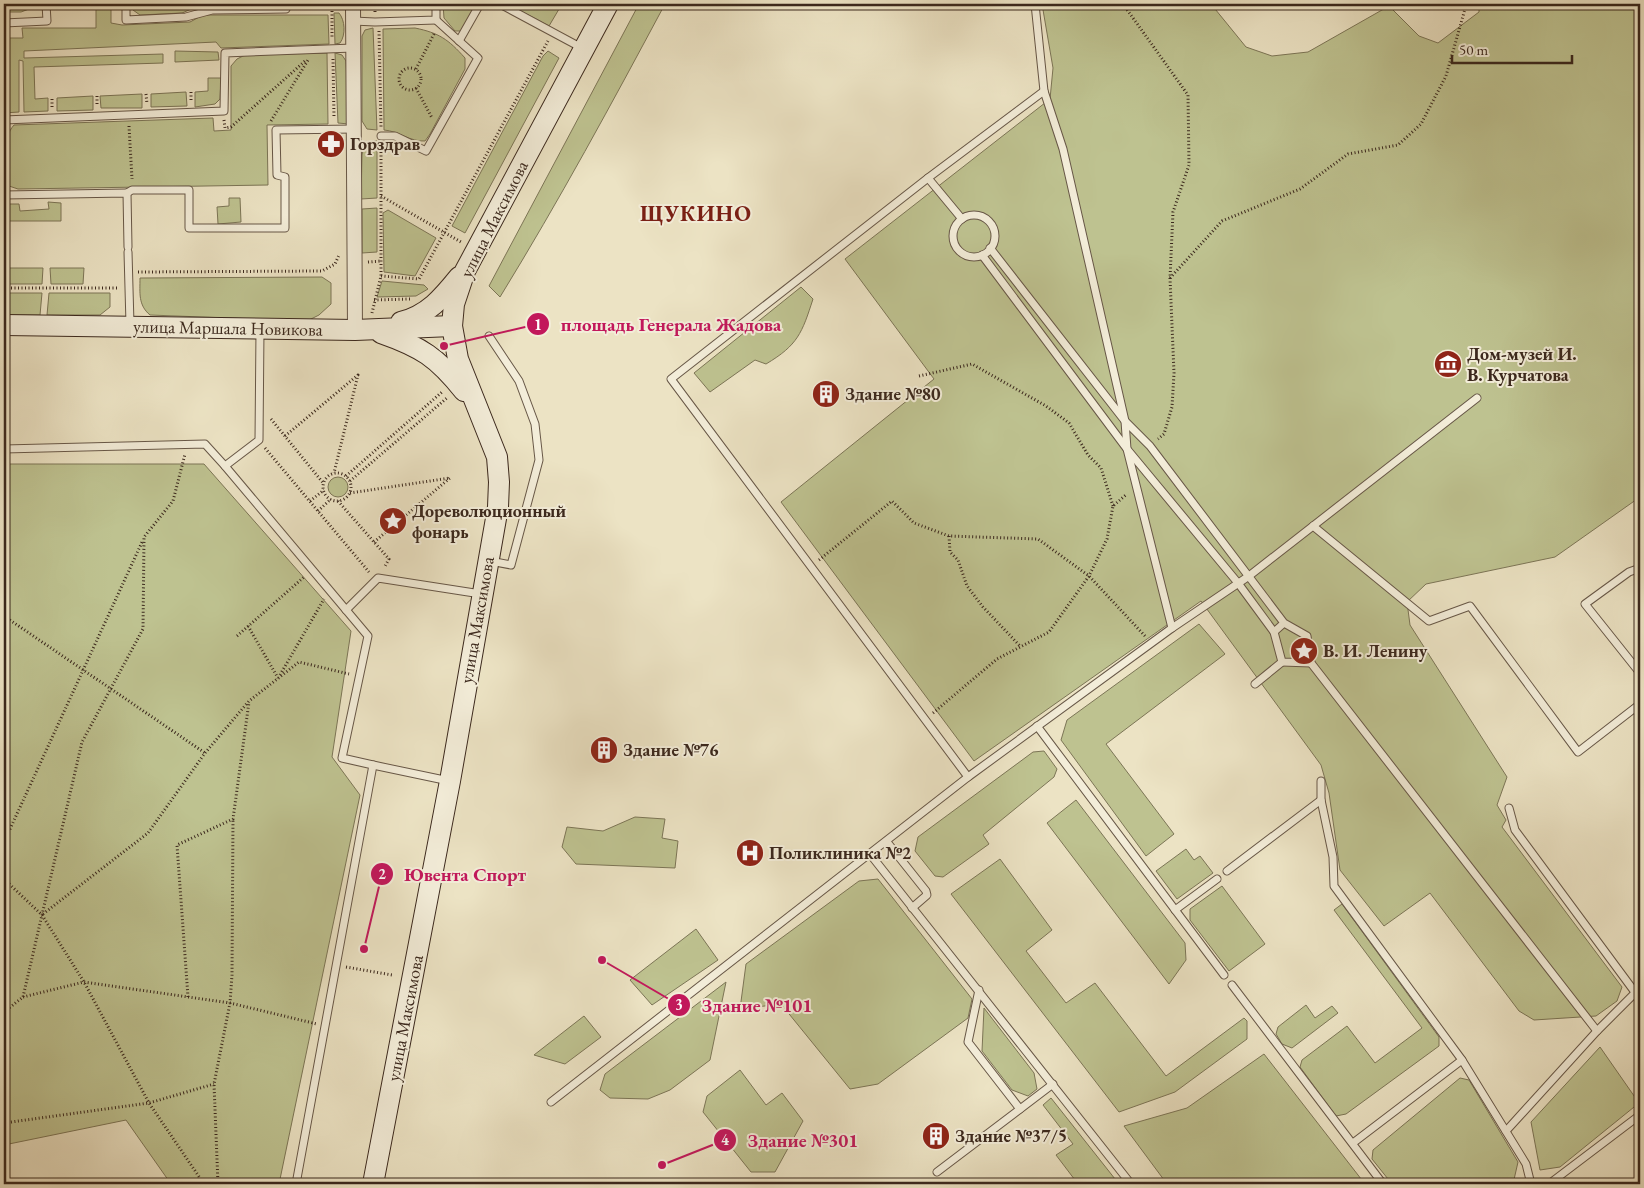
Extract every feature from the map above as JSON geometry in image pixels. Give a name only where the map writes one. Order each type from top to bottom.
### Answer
[{"type":"street","points":[[353,4],[355,128],[363,330]]},
{"type":"street","name":"улица Максимова","points":[[374,1184],[450,781],[498,507],[497,457],[458,359],[452,326],[454,304],[465,271],[608,4]]},
{"type":"street","points":[[363,330],[410,320],[426,312],[438,302],[465,271]]},
{"type":"street","name":"улица Маршала Новикова","points":[[4,325],[363,330],[452,326]]},
{"type":"street","points":[[363,330],[405,341],[428,353],[445,367],[475,405]]},
{"type":"lane","points":[[4,22],[47,21],[46,4]]},
{"type":"lane","points":[[126,4],[126,20],[186,17],[212,10],[286,10],[286,4]]},
{"type":"lane","points":[[381,136],[395,136],[426,151],[439,131],[478,58],[438,21],[436,4]]},
{"type":"lane","points":[[459,41],[480,4]]},
{"type":"lane","points":[[500,4],[584,49]]},
{"type":"lane","points":[[1035,4],[1044,91],[1063,149],[1125,421],[1127,449],[1172,628]]},
{"type":"lane","points":[[353,20],[375,22],[438,21]]},
{"type":"lane","points":[[4,120],[224,111],[225,52],[353,48]]},
{"type":"lane","points":[[968,777],[670,379],[928,178],[1044,91]]},
{"type":"lane","points":[[4,195],[189,190],[189,228],[285,228],[285,177],[277,174],[276,130],[355,128]]},
{"type":"lane","points":[[928,178],[962,219]]},
{"type":"lane","points":[[130,191],[128,249],[130,327]]},
{"type":"lane","points":[[968,216],[981,216],[991,224],[994,236],[990,248],[982,255],[968,256],[957,248],[954,242],[954,229],[962,219],[968,216]]},
{"type":"lane","points":[[990,248],[1125,421],[1150,446],[1284,623],[1307,636],[1311,662],[1596,1031]]},
{"type":"lane","points":[[982,255],[1127,449],[1238,583],[1274,632],[1282,662]]},
{"type":"lane","points":[[225,466],[259,440],[260,329]]},
{"type":"lane","points":[[488,561],[511,565],[539,460],[535,424],[519,381],[489,336]]},
{"type":"lane","points":[[551,1102],[968,777],[1151,643],[1249,576],[1477,398]]},
{"type":"lane","points":[[4,449],[205,444],[368,636],[342,758],[450,781]]},
{"type":"lane","points":[[1313,526],[1429,621],[1470,606],[1578,752],[1640,704]]},
{"type":"lane","points":[[1640,568],[1629,572],[1586,604],[1640,674]]},
{"type":"lane","points":[[346,610],[377,580],[482,594]]},
{"type":"lane","points":[[1274,632],[1284,623]]},
{"type":"lane","points":[[1255,684],[1282,662],[1311,662]]},
{"type":"lane","points":[[1037,726],[1224,975]]},
{"type":"lane","points":[[296,1184],[373,764]]},
{"type":"lane","points":[[1321,781],[1321,800],[1333,857],[1334,886],[1462,1060],[1526,1164],[1531,1184]]},
{"type":"lane","points":[[1228,871],[1321,800]]},
{"type":"lane","points":[[1506,1131],[1596,1031],[1638,996],[1515,830],[1509,808]]},
{"type":"lane","points":[[887,842],[926,891],[926,895],[912,908]]},
{"type":"lane","points":[[870,854],[1131,1184]]},
{"type":"lane","points":[[1176,910],[1217,879]]},
{"type":"lane","points":[[1232,985],[1383,1184]]},
{"type":"lane","points":[[979,990],[968,1042],[1020,1109]]},
{"type":"lane","points":[[1353,1143],[1462,1060]]},
{"type":"lane","points":[[937,1172],[1053,1084]]},
{"type":"lane","points":[[1549,1184],[1640,1115]]},
{"type":"path","points":[[363,330],[381,276],[379,28],[375,22],[375,4]]},
{"type":"path","points":[[1123,4],[1188,95],[1189,166],[1173,212],[1170,278],[1174,373],[1172,407],[1164,434],[1150,446]]},
{"type":"path","points":[[1170,278],[1222,221],[1300,189],[1348,154],[1398,145],[1421,124],[1446,76],[1465,9]]},
{"type":"path","points":[[416,69],[438,21]]},
{"type":"path","points":[[381,276],[419,279],[553,32]]},
{"type":"path","points":[[224,111],[225,128],[231,127],[310,57],[269,124],[276,130]]},
{"type":"path","points":[[409,68],[416,69],[422,77],[420,86],[412,90],[404,88],[399,81],[401,72],[409,68]]},
{"type":"path","points":[[416,88],[439,131]]},
{"type":"path","points":[[129,115],[130,191]]},
{"type":"path","points":[[380,196],[445,231],[461,242]]},
{"type":"path","points":[[4,288],[129,288]]},
{"type":"path","points":[[374,300],[397,301],[418,298]]},
{"type":"path","points":[[919,376],[972,364],[1046,406],[1069,423],[1088,455],[1101,468],[1113,506],[1107,539],[1088,576],[1049,632],[997,660],[925,720]]},
{"type":"path","points":[[285,436],[358,375],[334,473],[328,477],[324,484],[324,490],[331,500]]},
{"type":"path","points":[[346,476],[442,392]]},
{"type":"path","points":[[350,481],[448,398]]},
{"type":"path","points":[[259,405],[324,484]]},
{"type":"path","points":[[259,440],[377,580],[389,559],[338,501]]},
{"type":"path","points":[[4,842],[144,537],[174,501],[188,444]]},
{"type":"path","points":[[318,510],[331,500],[345,499],[350,493],[350,481],[346,476],[334,473]]},
{"type":"path","points":[[350,493],[450,478],[374,542]]},
{"type":"path","points":[[1113,506],[1137,486]]},
{"type":"path","points":[[310,501],[324,490]]},
{"type":"path","points":[[811,566],[892,501],[914,523],[949,536],[1038,539],[1088,576],[1151,643]]},
{"type":"path","points":[[949,536],[950,552],[958,560],[967,586],[983,607],[1021,647]]},
{"type":"path","points":[[23,997],[82,742],[143,629],[144,537]]},
{"type":"path","points":[[237,636],[312,570]]},
{"type":"path","points":[[278,678],[329,590]]},
{"type":"path","points":[[4,616],[205,753]]},
{"type":"path","points":[[248,626],[278,678]]},
{"type":"path","points":[[42,914],[148,832],[205,753],[249,701],[299,662],[360,677]]},
{"type":"path","points":[[218,1184],[214,1084],[230,1003],[232,975],[233,820],[249,701]]},
{"type":"path","points":[[188,997],[177,845],[233,820]]},
{"type":"path","points":[[4,880],[42,914],[84,982],[150,1103],[204,1184]]},
{"type":"path","points":[[336,965],[392,975]]},
{"type":"path","points":[[4,1012],[23,997],[84,982],[230,1003],[325,1026]]},
{"type":"path","points":[[4,1123],[150,1103],[214,1084]]},
{"type":"green space","points":[[4,4],[31,4],[29,9],[21,12],[4,12]]},
{"type":"green space","points":[[96,4],[111,4],[111,23],[122,25],[190,22],[203,15],[328,15],[329,44],[221,48],[216,42],[24,51],[24,58],[163,54],[163,63],[34,67],[35,99],[48,98],[48,111],[24,112],[23,61],[19,60],[19,112],[4,113],[4,61],[7,61],[7,38],[23,38],[22,28],[96,28]]},
{"type":"green space","points":[[129,4],[203,4],[182,13],[140,15]]},
{"type":"green space","points":[[443,4],[476,4],[461,31],[455,31],[444,18]]},
{"type":"green space","points":[[508,4],[562,4],[549,26]]},
{"type":"green space","points":[[639,4],[665,4],[564,188],[500,297],[489,286]]},
{"type":"green space","points":[[1042,4],[1211,4],[1246,47],[1272,56],[1308,52],[1389,6],[1419,36],[1438,43],[1479,12],[1479,4],[1640,4],[1640,497],[1555,557],[1426,584],[1407,602],[1410,625],[1507,777],[1497,805],[1506,820],[1502,827],[1622,987],[1617,1001],[1596,1016],[1534,1020],[1519,1011],[1430,893],[1384,926],[1340,870],[1329,793],[1321,765],[1201,601],[974,761],[781,502],[934,379],[845,259],[1050,99],[1053,68]]},
{"type":"green space","points":[[334,13],[339,13],[343,20],[344,28],[342,40],[340,43],[335,44]]},
{"type":"green space","points":[[373,28],[377,130],[367,129],[362,121],[362,36],[365,30]]},
{"type":"green space","points":[[415,28],[431,32],[443,38],[465,58],[465,69],[425,141],[414,140],[395,132],[384,130],[383,29]]},
{"type":"green space","points":[[175,51],[218,52],[219,60],[175,62]]},
{"type":"green space","points":[[548,51],[559,58],[465,233],[452,226],[543,56]]},
{"type":"green space","points":[[327,53],[328,124],[267,125],[268,185],[18,189],[9,186],[6,180],[4,164],[5,146],[14,125],[213,118],[214,131],[231,130],[231,66],[237,59],[245,55]]},
{"type":"green space","points":[[335,53],[342,55],[346,61],[349,124],[338,123]]},
{"type":"green space","points":[[208,78],[221,78],[220,99],[215,104],[195,107],[195,92],[208,91]]},
{"type":"green space","points":[[186,92],[187,106],[151,107],[151,94]]},
{"type":"green space","points":[[142,94],[142,108],[101,108],[100,96]]},
{"type":"green space","points":[[93,96],[93,110],[57,111],[57,98]]},
{"type":"green space","points":[[377,141],[377,198],[361,199],[362,155],[364,146]]},
{"type":"green space","points":[[229,198],[240,198],[241,222],[218,224],[217,207],[229,206]]},
{"type":"green space","points":[[48,202],[61,203],[61,221],[8,221],[7,204],[19,204],[20,211],[49,209]]},
{"type":"green space","points":[[377,208],[377,252],[362,253],[362,209]]},
{"type":"green space","points":[[388,210],[436,238],[415,276],[384,272],[383,213]]},
{"type":"green space","points":[[4,268],[43,268],[42,284],[4,284]]},
{"type":"green space","points":[[50,268],[84,268],[83,284],[51,284]]},
{"type":"green space","points":[[322,277],[331,283],[331,304],[319,315],[307,321],[150,315],[143,307],[140,294],[140,278]]},
{"type":"green space","points":[[382,281],[424,285],[428,289],[416,296],[377,297]]},
{"type":"green space","points":[[801,287],[813,299],[806,321],[792,344],[766,364],[755,360],[710,392],[694,373]]},
{"type":"green space","points":[[4,293],[42,293],[40,315],[4,315]]},
{"type":"green space","points":[[49,293],[110,293],[110,307],[100,315],[47,315]]},
{"type":"green space","points":[[4,464],[204,464],[351,631],[332,757],[360,795],[279,1184],[171,1184],[126,1120],[4,1145]]},
{"type":"green space","points":[[338,477],[345,480],[348,487],[345,494],[338,497],[331,494],[328,487],[331,480]]},
{"type":"green space","points":[[1199,624],[1225,654],[1106,744],[1174,834],[1146,856],[1061,740],[1067,720]]},
{"type":"green space","points":[[1044,751],[1057,769],[1054,777],[983,835],[989,844],[943,877],[935,876],[915,851],[918,837],[1033,752]]},
{"type":"green space","points":[[1076,800],[1185,943],[1186,960],[1169,984],[1047,823]]},
{"type":"green space","points":[[635,817],[665,819],[662,838],[678,841],[675,868],[576,864],[562,847],[567,827],[603,831]]},
{"type":"green space","points":[[1186,849],[1194,860],[1200,856],[1213,873],[1177,899],[1156,871]]},
{"type":"green space","points":[[1000,859],[1052,930],[1026,951],[1066,1003],[1095,983],[1166,1076],[1244,1018],[1247,1021],[1247,1039],[1175,1092],[1119,1112],[951,894]]},
{"type":"green space","points":[[878,879],[972,999],[968,1018],[878,1084],[850,1089],[781,1004],[740,1009],[746,964],[859,881]]},
{"type":"green space","points":[[1222,886],[1265,944],[1229,971],[1190,920],[1190,909]]},
{"type":"green space","points":[[1342,904],[1439,1037],[1439,1046],[1346,1114],[1336,1116],[1300,1067],[1302,1060],[1347,1026],[1375,1063],[1422,1028],[1334,910]]},
{"type":"green space","points":[[696,929],[718,960],[652,1005],[630,980]]},
{"type":"green space","points":[[726,982],[710,1060],[670,1090],[648,1099],[610,1098],[600,1090],[605,1074]]},
{"type":"green space","points":[[1306,1005],[1315,1018],[1332,1006],[1338,1013],[1292,1048],[1282,1044],[1276,1034],[1278,1027]]},
{"type":"green space","points":[[984,1008],[1034,1073],[1037,1089],[1028,1096],[1012,1090],[982,1051]]},
{"type":"green space","points":[[584,1016],[601,1037],[565,1064],[534,1055]]},
{"type":"green space","points":[[1600,1047],[1639,1103],[1560,1167],[1540,1170],[1531,1122]]},
{"type":"green space","points":[[1264,1054],[1365,1184],[1167,1184],[1124,1126],[1187,1108]]},
{"type":"green space","points":[[740,1070],[766,1105],[782,1093],[803,1121],[775,1172],[751,1172],[703,1112],[707,1096]]},
{"type":"green space","points":[[1460,1078],[1469,1080],[1518,1162],[1513,1184],[1392,1184],[1372,1159],[1373,1150]]},
{"type":"green space","points":[[1051,1098],[1119,1184],[1078,1184],[1056,1155],[1073,1144],[1043,1105]]},
{"type":"place","name":"Горздрав","points":[[331,144]]},
{"type":"place","name":"площадь Генерала Жадова","points":[[444,346]]},
{"type":"place","name":"Дом-музей И. В. Курчатова","points":[[1448,364]]},
{"type":"place","name":"Здание №80","points":[[826,394]]},
{"type":"place","name":"Дореволюционный фонарь","points":[[393,521]]},
{"type":"place","name":"В. И. Ленину","points":[[1304,651]]},
{"type":"place","name":"Здание №76","points":[[604,750]]},
{"type":"place","name":"Поликлиника №2","points":[[750,853]]},
{"type":"place","name":"Ювента Спорт","points":[[364,949]]},
{"type":"place","name":"Здание №101","points":[[602,960]]},
{"type":"place","name":"Здание №37/5","points":[[936,1136]]},
{"type":"place","name":"Здание №301","points":[[662,1165]]},
{"type":"district","name":"ЩУКИНО","points":[[696,213]]}]
